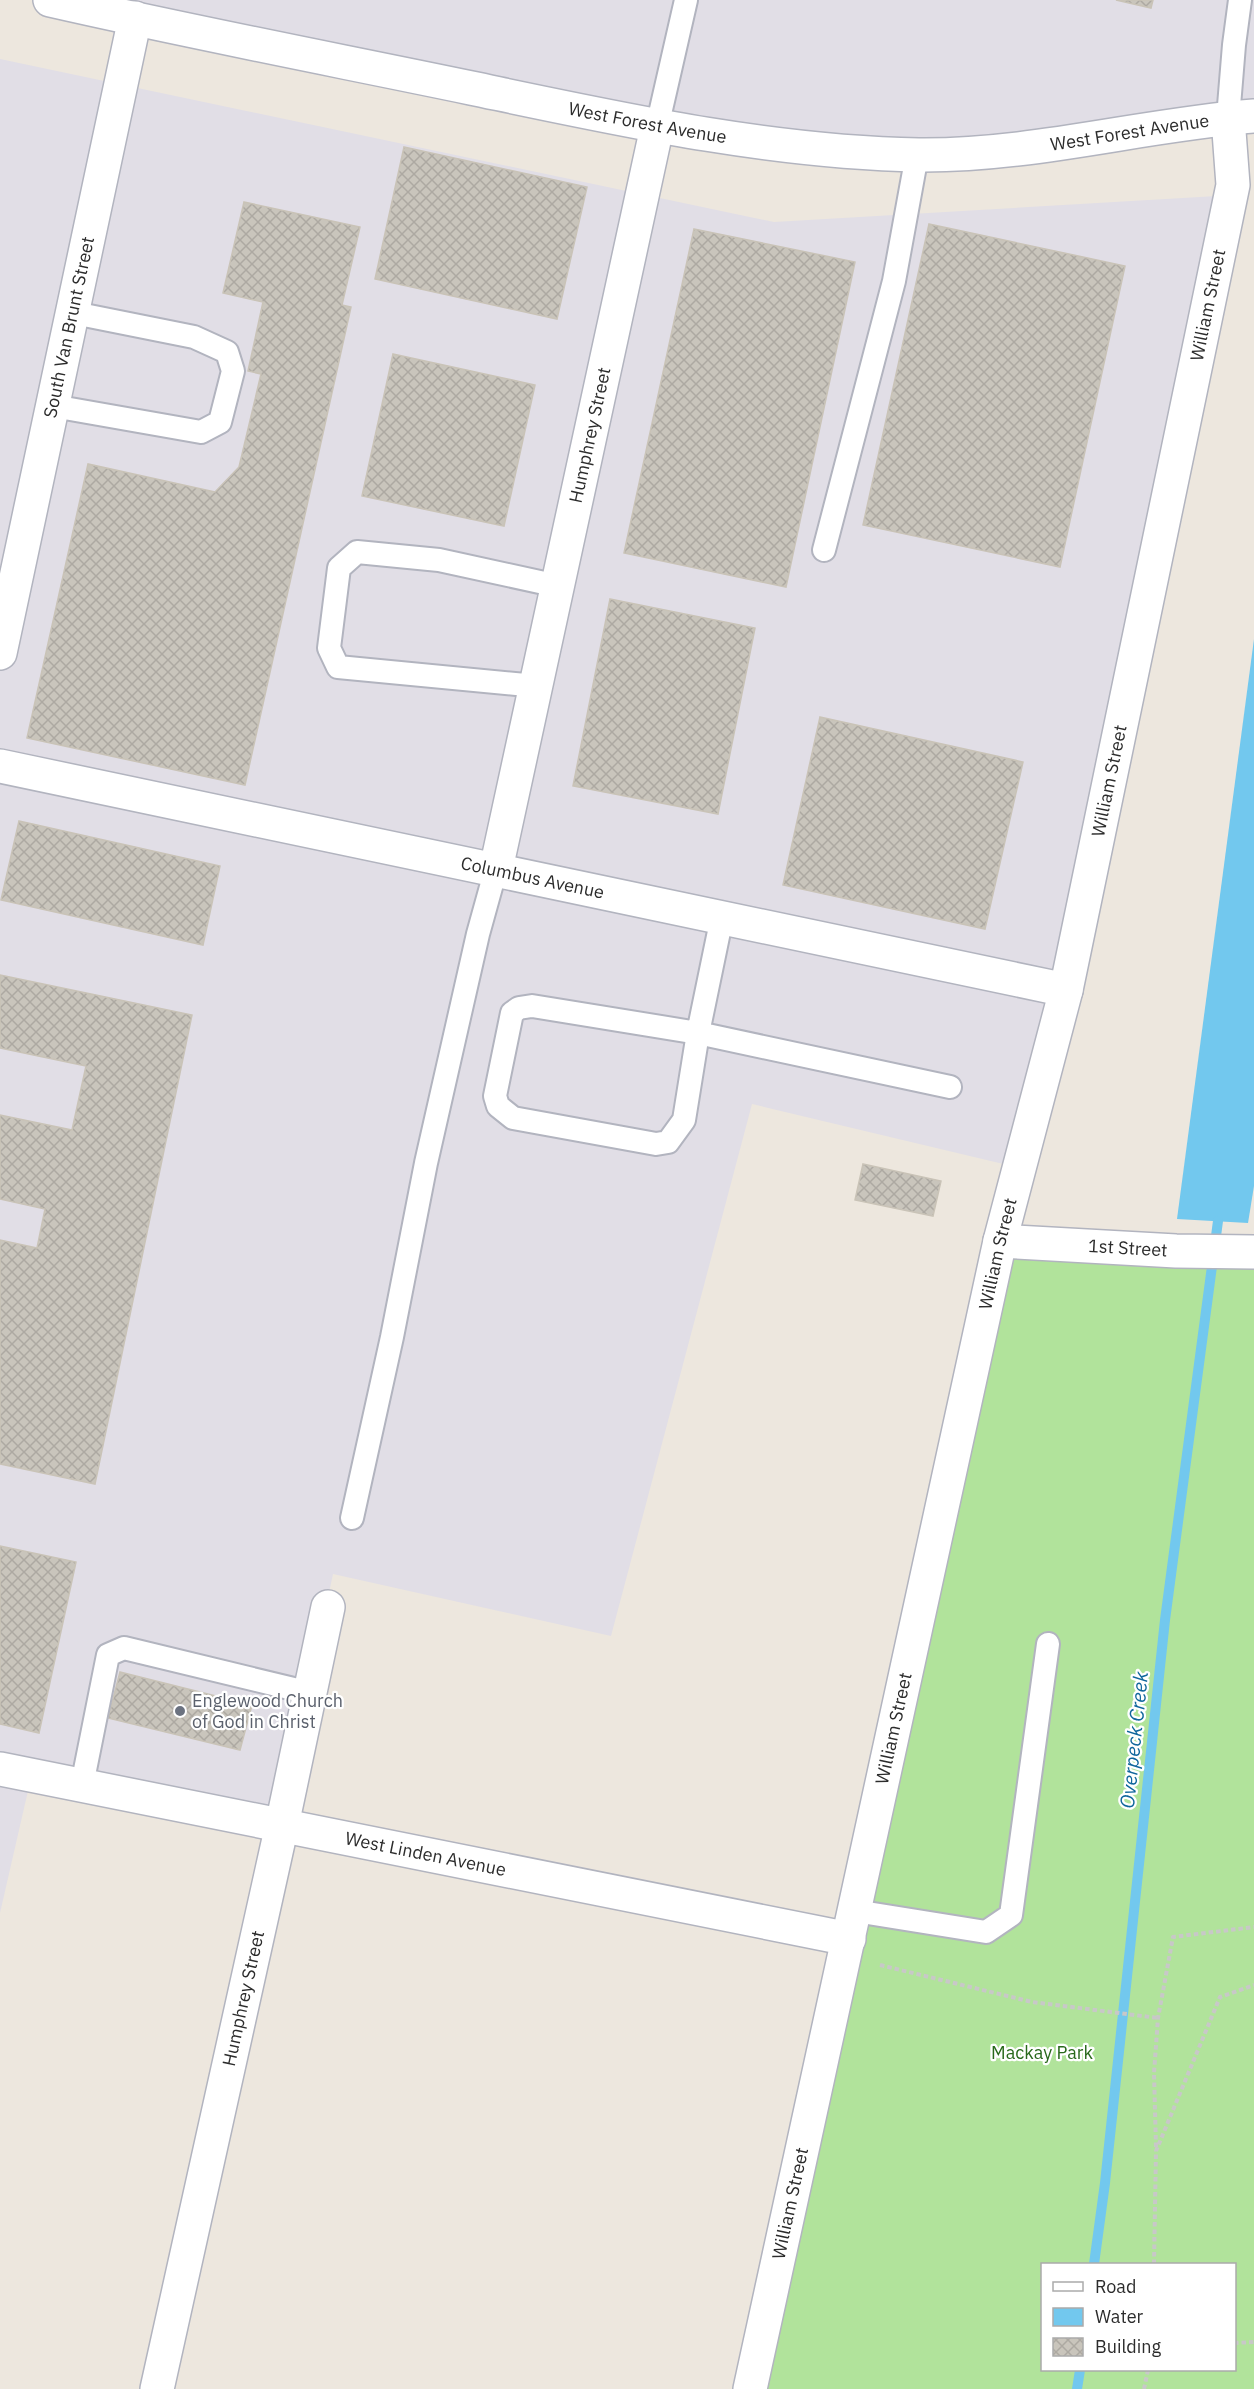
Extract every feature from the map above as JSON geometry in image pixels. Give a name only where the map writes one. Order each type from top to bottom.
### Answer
[{"type":"street","name":"West Forest Avenue","points":[[50,0],[136,9],[657,127],[799,147],[917,155],[958,155],[1039,148],[1158,126],[1241,117]]},
{"type":"street","name":"South Van Brunt Street","points":[[0,654],[74,313],[136,9]]},
{"type":"street","name":"William Street","points":[[750,2389],[1000,1240],[1066,990],[1233,185],[1241,117]]},
{"type":"street","name":"Humphrey Street","points":[[496,869],[657,127]]},
{"type":"street","name":"Columbus Avenue","points":[[0,766],[1066,990]]},
{"type":"street","name":"1st Street","points":[[1000,1240],[1176,1251],[1254,1252]]},
{"type":"street","name":"Humphrey Street","points":[[157,2389],[328,1607]]},
{"type":"street","name":"West Linden Avenue","points":[[0,1769],[849,1938]]},
{"type":"lane","name":"Humphrey Street","points":[[657,127],[686,0]]},
{"type":"lane","points":[[1240,0],[1234,45],[1241,117]]},
{"type":"lane","points":[[824,550],[894,281],[917,155]]},
{"type":"lane","points":[[54,406],[201,432],[220,422],[233,370],[227,352],[194,337],[74,313]]},
{"type":"lane","points":[[536,686],[338,667],[329,648],[339,568],[357,552],[440,560],[558,586]]},
{"type":"lane","points":[[352,1518],[393,1337],[426,1163],[478,934],[496,869]]},
{"type":"lane","points":[[722,917],[698,1033],[684,1120],[668,1142],[656,1144],[513,1118],[498,1106],[495,1096],[508,1023],[512,1013],[519,1008],[554,1009],[698,1033],[950,1087]]},
{"type":"lane","points":[[849,1938],[986,1932],[1011,1915],[1048,1644]]},
{"type":"lane","points":[[82,1785],[108,1655],[124,1648],[310,1693]]},
{"type":"path","points":[[1154,2263],[1156,2151],[1154,2073],[1158,2018],[1173,1936],[1254,1927]]},
{"type":"path","points":[[849,1938],[882,1965],[1032,2002],[1158,2018]]},
{"type":"path","points":[[1156,2151],[1220,1997],[1254,1985]]},
{"type":"path","points":[[1236,2343],[1254,2342]]},
{"type":"path","points":[[1144,2389],[1148,2371]]},
{"type":"shaded area","points":[[50,0],[1254,0],[1254,116],[885,153]]},
{"type":"shaded area","points":[[0,59],[774,222],[1234,195],[1024,1169],[752,1104],[611,1636],[333,1574],[281,1815],[33,1769],[0,1913]]},
{"type":"green space","name":"Mackay Park","points":[[1007,1242],[1254,1251],[1254,2389],[750,2389]]},
{"type":"water","points":[[1254,639],[1254,1186],[1248,1223],[1177,1219]]},
{"type":"building","points":[[1116,0],[1153,0],[1151,8]]},
{"type":"building","points":[[404,147],[587,187],[557,319],[375,279]]},
{"type":"building","points":[[244,202],[360,227],[342,305],[351,307],[245,785],[27,738],[88,464],[215,492],[239,467],[261,374],[248,371],[263,302],[223,293]]},
{"type":"building","points":[[929,224],[1125,266],[1060,567],[863,525]]},
{"type":"building","points":[[694,229],[855,262],[786,587],[624,553]]},
{"type":"building","points":[[393,354],[535,385],[504,526],[362,496]]},
{"type":"building","points":[[610,599],[755,628],[718,814],[573,786]]},
{"type":"building","points":[[820,717],[1023,762],[985,929],[783,885]]},
{"type":"building","points":[[19,821],[220,866],[203,945],[1,900]]},
{"type":"building","points":[[0,975],[192,1015],[95,1484],[0,1464],[0,1240],[37,1248],[45,1209],[0,1199],[0,1115],[72,1130],[86,1066],[0,1048]]},
{"type":"building","points":[[863,1164],[941,1181],[933,1216],[855,1200]]},
{"type":"building","points":[[0,1546],[76,1562],[39,1733],[0,1724]]},
{"type":"building","name":"Englewood Church of God in Christ","points":[[120,1672],[252,1705],[240,1750],[108,1718]]},
{"type":"waterway","name":"Overpeck Creek","points":[[1094,2263],[1105,2183],[1165,1620],[1218,1221]]},
{"type":"waterway","name":"Overpeck Creek","points":[[1077,2389],[1080,2371]]},
{"type":"place","name":"Englewood Church of God in Christ","points":[[180,1711]]}]
